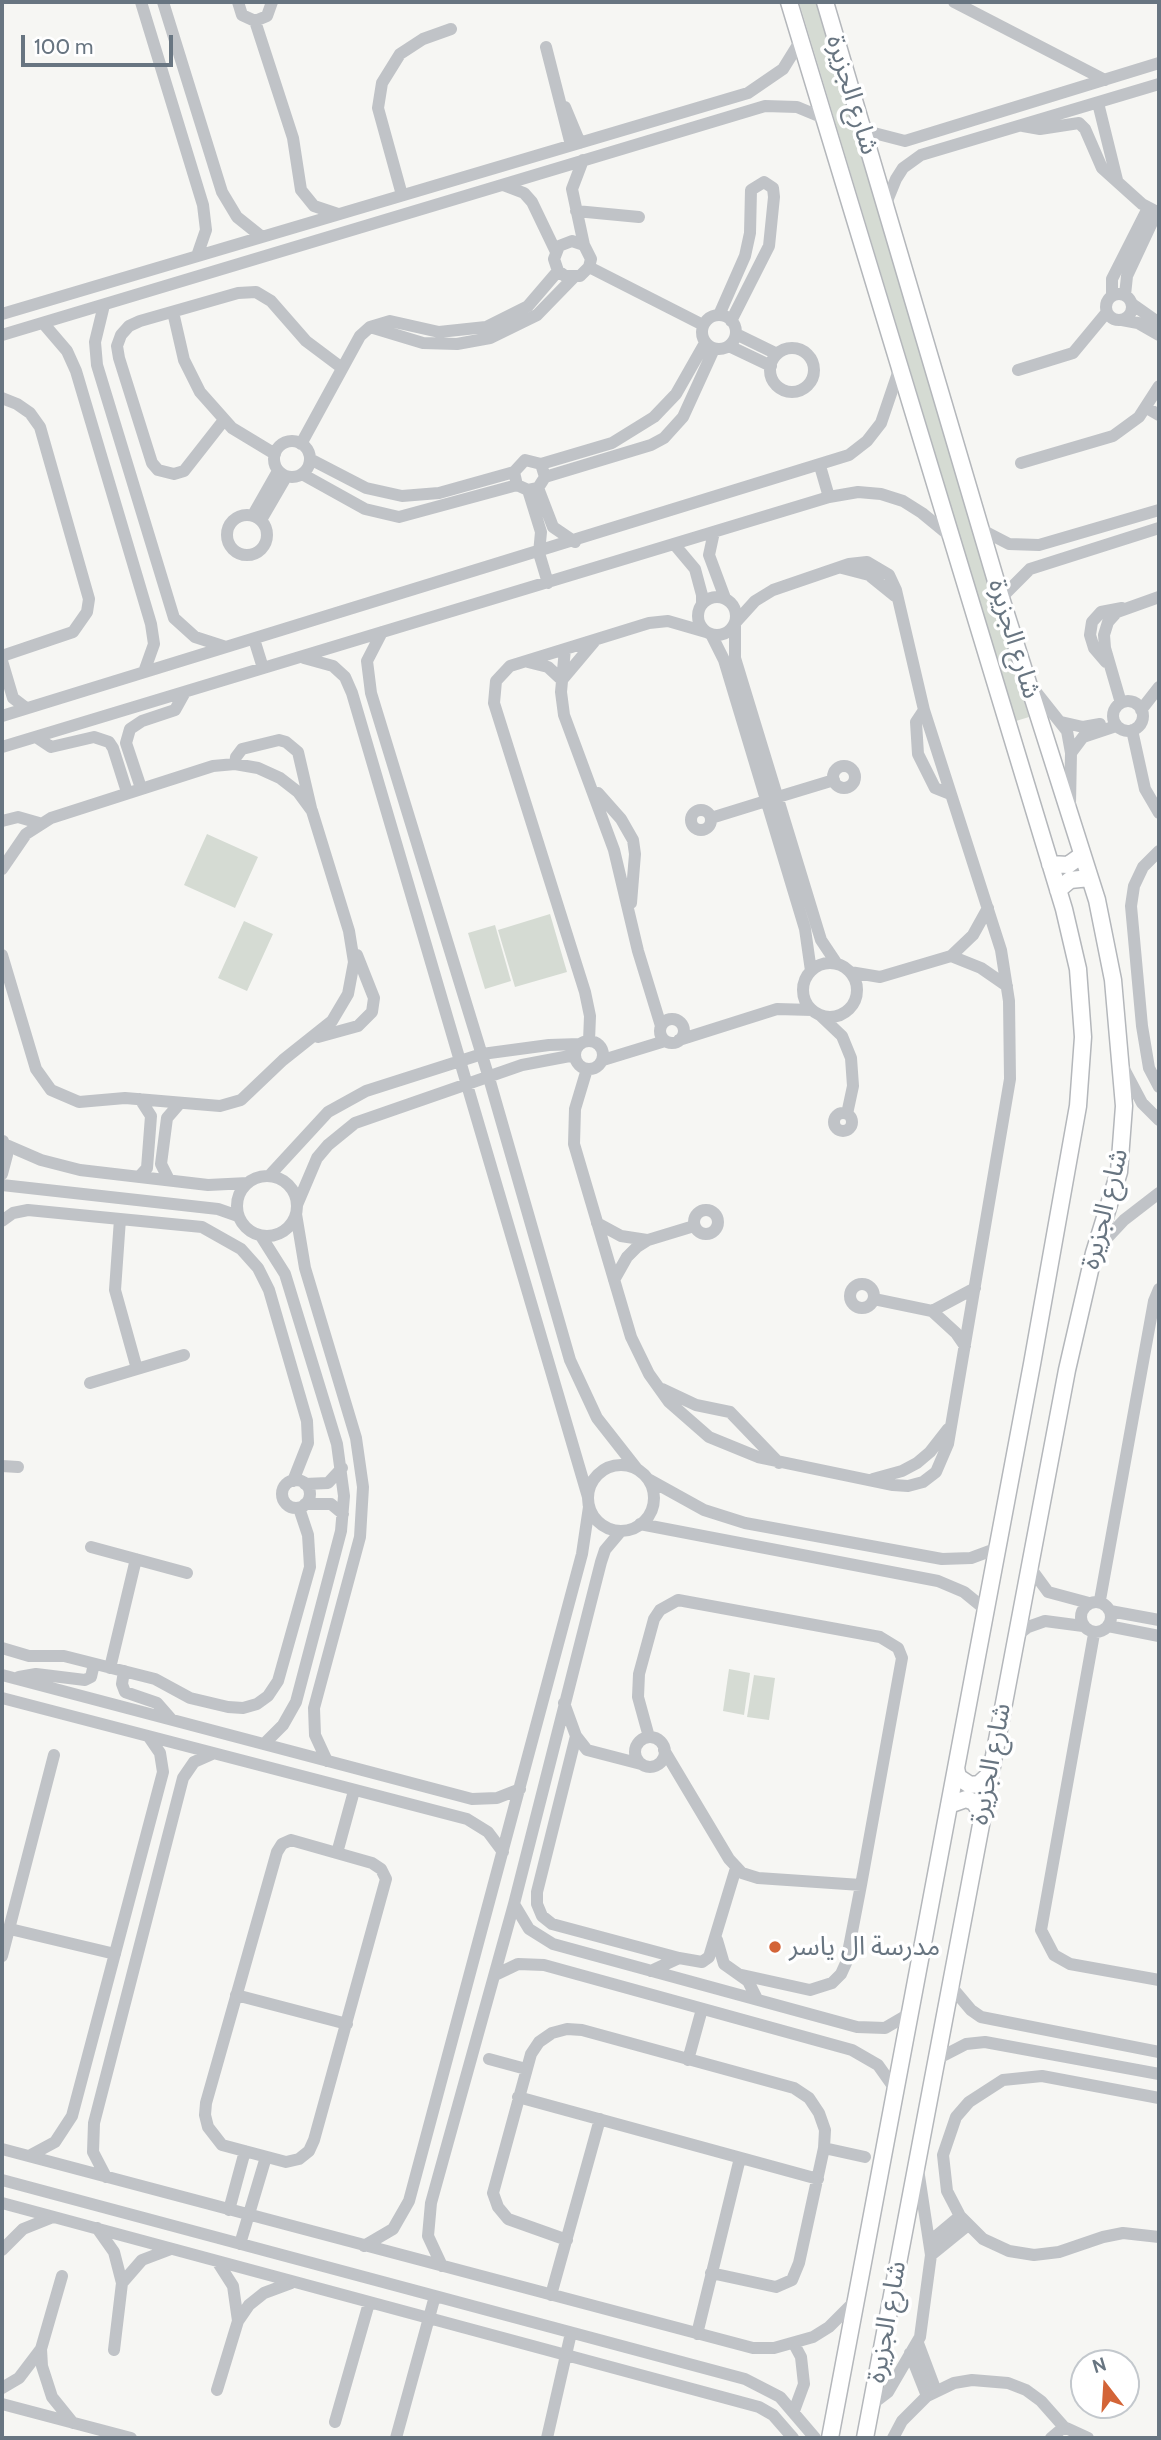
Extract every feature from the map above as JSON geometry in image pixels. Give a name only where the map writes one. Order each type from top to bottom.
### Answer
[{"type":"main road","name":"شارع الجزيرة","points":[[789,2],[1058,890],[1078,970],[1082,1003],[1082,1071],[1078,1106],[998,1548],[830,2438]]},
{"type":"main road","name":"شارع الجزيرة","points":[[825,2],[1001,598],[1090,878],[1107,940],[1124,1106],[1122,1150],[1114,1194],[1094,1253],[1067,1370],[981,1813],[865,2438]]},
{"type":"main road","points":[[1050,864],[1068,865],[1082,855]]},
{"type":"main road","points":[[1058,890],[1070,880],[1090,878]]},
{"type":"main road","points":[[956,1768],[961,1780],[970,1785],[979,1784],[989,1775]]},
{"type":"main road","points":[[949,1805],[966,1799],[974,1802],[981,1813]]},
{"type":"street","points":[[141,2],[203,205],[205,230],[197,256]]},
{"type":"street","points":[[163,2],[222,192],[237,217],[262,237]]},
{"type":"street","points":[[238,2],[242,15],[255,21],[293,138],[301,190],[314,206],[338,214]]},
{"type":"street","points":[[255,21],[267,16],[272,2]]},
{"type":"street","points":[[954,2],[1105,80]]},
{"type":"street","points":[[405,194],[396,153],[387,140],[379,108],[386,72],[400,54],[423,39],[450,29]]},
{"type":"street","points":[[2,314],[748,93],[783,69],[801,40]]},
{"type":"street","points":[[546,47],[562,114],[576,144]]},
{"type":"street","points":[[861,123],[874,133],[905,141],[1159,63]]},
{"type":"street","points":[[885,206],[891,186],[903,168],[921,155],[1159,84]]},
{"type":"street","points":[[748,93],[753,110]]},
{"type":"street","points":[[1098,103],[1105,140],[1118,180]]},
{"type":"street","points":[[2,335],[753,110],[786,105],[807,110],[826,119]]},
{"type":"street","points":[[1021,124],[1040,129],[1079,123],[1102,168],[1155,211],[1112,279],[1129,316],[1122,320]]},
{"type":"street","points":[[936,132],[941,149]]},
{"type":"street","points":[[301,444],[360,336],[370,327],[424,343],[457,344],[537,315],[573,278],[585,273],[589,267],[589,252],[584,245],[576,211],[573,179],[583,160]]},
{"type":"street","points":[[703,325],[725,318],[769,246],[774,197],[773,188],[764,182],[751,190],[748,244],[725,318],[733,340]]},
{"type":"street","points":[[442,183],[448,201]]},
{"type":"street","points":[[488,332],[528,306],[558,271],[556,252],[532,202],[524,194],[503,185]]},
{"type":"street","points":[[576,211],[639,217]]},
{"type":"street","points":[[556,252],[565,243],[584,245]]},
{"type":"street","points":[[282,474],[302,474],[365,509],[399,517],[651,445],[664,438],[683,416],[710,346],[703,325],[589,267]]},
{"type":"street","points":[[153,269],[159,288]]},
{"type":"street","points":[[558,271],[573,278]]},
{"type":"street","points":[[224,420],[184,471],[164,474],[152,463],[117,346],[121,335],[129,326],[238,293],[256,292],[271,301],[306,341],[342,368]]},
{"type":"street","points":[[1018,370],[1073,353],[1107,312],[1107,303],[1123,298]]},
{"type":"street","points":[[1123,298],[1159,323]]},
{"type":"street","points":[[103,305],[95,342],[97,365],[174,618],[195,637],[226,647]]},
{"type":"street","points":[[173,312],[177,337],[188,371],[200,392],[224,420],[275,454],[282,474],[257,517]]},
{"type":"street","points":[[1107,312],[1113,319],[1138,323],[1159,335]]},
{"type":"street","points":[[43,323],[67,351],[76,371],[151,624],[154,643],[144,672]]},
{"type":"street","points":[[301,444],[310,459],[366,488],[402,496],[531,479],[641,427],[676,394],[710,346],[733,340],[774,360]]},
{"type":"street","points":[[2,716],[575,542],[849,455],[867,441],[881,423],[900,367]]},
{"type":"street","points":[[1021,463],[1113,436],[1131,424],[1146,408],[1159,386]]},
{"type":"street","points":[[2,398],[30,413],[40,427],[89,599],[87,611],[73,632],[2,659],[13,698],[26,709]]},
{"type":"street","points":[[1146,408],[1159,415]]},
{"type":"street","points":[[275,454],[286,443],[301,444]]},
{"type":"street","points":[[302,474],[310,459]]},
{"type":"street","points":[[820,466],[829,497]]},
{"type":"street","points":[[531,479],[553,527],[575,542]]},
{"type":"street","points":[[531,479],[541,532],[539,553],[548,583]]},
{"type":"street","points":[[2,747],[829,497],[858,492],[881,494],[903,501],[950,536]]},
{"type":"street","points":[[982,530],[1009,544],[1028,546],[1053,543],[1159,510]]},
{"type":"street","points":[[1001,598],[1030,569],[1159,528]]},
{"type":"street","points":[[714,532],[709,548],[711,564],[727,600],[737,614],[735,658],[805,929],[811,971]]},
{"type":"street","points":[[1053,543],[1057,559]]},
{"type":"street","points":[[674,544],[695,569],[702,590],[698,621],[723,660],[821,940],[837,964],[850,972],[880,977]]},
{"type":"street","points":[[695,569],[711,564]]},
{"type":"street","points":[[587,1069],[575,1109],[574,1144],[640,1359],[658,1386],[698,1428],[734,1450],[779,1463],[908,1486],[923,1482],[936,1472],[944,1460],[975,1288],[1010,1079],[1011,1027],[1007,986],[989,908],[924,710],[898,599],[877,579],[842,568],[781,587],[755,601],[724,634],[708,633],[668,621]]},
{"type":"street","points":[[1121,703],[1109,667],[1104,635],[1108,622],[1117,612],[1129,606],[1159,597]]},
{"type":"street","points":[[755,601],[708,599],[685,617],[649,623],[521,663],[502,672],[496,681],[494,703],[585,992],[590,1016],[578,1065],[587,1069],[596,1068],[603,1060],[665,1041],[680,1041],[777,1009],[803,987],[811,971],[819,965],[837,964]]},
{"type":"street","points":[[382,632],[367,661],[366,678],[482,1054],[578,1380],[597,1418],[648,1479],[704,1510],[745,1523],[942,1559],[971,1558],[998,1548]]},
{"type":"street","points":[[254,639],[263,668]]},
{"type":"street","points":[[562,680],[578,658],[597,639]]},
{"type":"street","points":[[565,649],[562,680],[564,715],[607,828],[661,1026]]},
{"type":"street","points":[[301,657],[333,666],[345,677],[352,692],[589,1502],[601,1524],[621,1531]]},
{"type":"street","points":[[521,663],[540,663],[556,672],[562,680]]},
{"type":"street","points":[[1027,680],[1061,722],[1071,753],[1071,822]]},
{"type":"street","points":[[1141,710],[1132,702],[1121,703],[1114,710],[1115,722],[1124,730],[1132,730],[1141,722],[1141,710],[1159,687]]},
{"type":"street","points":[[141,788],[126,743],[130,729],[142,721],[175,710],[182,702],[185,692]]},
{"type":"street","points":[[924,710],[916,722],[918,754],[935,788],[950,794]]},
{"type":"street","points":[[1061,722],[1083,727],[1115,722]]},
{"type":"street","points":[[1071,753],[1083,737],[1115,722]]},
{"type":"street","points":[[1132,730],[1145,789],[1159,813]]},
{"type":"street","points":[[36,737],[51,747],[94,737],[108,742],[113,748],[127,792]]},
{"type":"street","points":[[235,764],[238,752],[247,748],[279,740],[293,746],[301,760],[312,811],[353,946],[372,991],[372,1012],[358,1026],[311,1039]]},
{"type":"street","points":[[2,869],[14,847],[38,823],[213,766],[235,764],[258,768],[279,778],[298,792],[312,811]]},
{"type":"street","points":[[711,818],[834,780]]},
{"type":"street","points":[[593,787],[621,820],[633,840],[635,866],[630,914]]},
{"type":"street","points":[[2,821],[18,817],[38,823]]},
{"type":"street","points":[[607,828],[621,820]]},
{"type":"street","points":[[1159,851],[1143,867],[1134,886],[1131,906],[1142,1026],[1149,1068],[1159,1087]]},
{"type":"street","points":[[619,867],[635,866]]},
{"type":"street","points":[[846,1045],[849,1010],[857,993],[880,977],[951,957],[973,934],[989,908]]},
{"type":"street","points":[[2,955],[41,1079],[51,1090],[79,1102],[140,1099],[220,1106],[242,1100],[283,1060],[332,1021],[348,993],[354,962],[353,946]]},
{"type":"street","points":[[951,957],[981,968],[1007,986]]},
{"type":"street","points":[[850,972],[857,993]]},
{"type":"street","points":[[803,987],[806,1004],[836,1029],[846,1045],[853,1072],[852,1093],[846,1114]]},
{"type":"street","points":[[651,995],[678,1021],[684,1032],[680,1041]]},
{"type":"street","points":[[777,1009],[841,1015],[849,1010]]},
{"type":"street","points":[[665,1041],[660,1032],[664,1021],[678,1021],[710,1030]]},
{"type":"street","points":[[3,1142],[60,1166],[208,1185],[248,1183],[269,1176],[312,1127],[346,1100],[482,1054],[557,1044],[581,1047]]},
{"type":"street","points":[[261,1236],[283,1232],[297,1210],[317,1158],[340,1133],[370,1116],[581,1047],[599,1045],[603,1060]]},
{"type":"street","points":[[1121,1062],[1142,1103],[1159,1120]]},
{"type":"street","points":[[139,1177],[147,1168],[151,1116],[140,1099]]},
{"type":"street","points":[[169,1181],[162,1164],[167,1118],[180,1103]]},
{"type":"street","points":[[2,1174],[7,1155],[3,1142]]},
{"type":"street","points":[[269,1176],[278,1178],[292,1189],[305,1268],[356,1438],[363,1487],[360,1536],[314,1708],[315,1735],[327,1761]]},
{"type":"street","points":[[248,1183],[237,1204],[239,1216],[244,1226],[261,1236],[285,1274],[342,1468],[343,1514],[296,1702],[284,1726],[264,1744]]},
{"type":"street","points":[[2,1185],[218,1209],[239,1216]]},
{"type":"street","points":[[1094,1253],[1124,1220],[1159,1193]]},
{"type":"street","points":[[106,1218],[108,1196]]},
{"type":"street","points":[[2,1221],[13,1213],[28,1210],[202,1227],[232,1241],[258,1268],[269,1290],[307,1421],[306,1452],[299,1482]]},
{"type":"street","points":[[120,1219],[115,1290],[137,1369]]},
{"type":"street","points":[[597,1223],[621,1236],[648,1240]]},
{"type":"street","points":[[614,1280],[627,1257],[648,1240],[694,1226]]},
{"type":"street","points":[[621,1236],[627,1257]]},
{"type":"street","points":[[932,1311],[975,1288]]},
{"type":"street","points":[[1159,1289],[1154,1301],[1088,1630],[1041,1930],[1054,1955],[1070,1964],[1159,1980]]},
{"type":"street","points":[[874,1299],[932,1311],[956,1333],[965,1346]]},
{"type":"street","points":[[90,1383],[184,1355]]},
{"type":"street","points":[[658,1386],[684,1400],[730,1412],[779,1463]]},
{"type":"street","points":[[698,1428],[706,1407]]},
{"type":"street","points":[[869,1480],[894,1474],[917,1463],[941,1440],[950,1425]]},
{"type":"street","points":[[734,1450],[751,1433]]},
{"type":"street","points":[[2,1465],[18,1467]]},
{"type":"street","points":[[365,2246],[393,2229],[409,2201],[582,1554],[594,1479],[609,1467],[628,1466],[637,1469]]},
{"type":"street","points":[[342,1468],[327,1483],[299,1482],[284,1487],[282,1499],[287,1505],[331,1504],[343,1514]]},
{"type":"street","points":[[640,1524],[652,1508],[654,1498],[648,1479]]},
{"type":"street","points":[[2,1648],[24,1656],[58,1655],[124,1671],[161,1681],[190,1699],[228,1707],[250,1706],[268,1696],[278,1681],[310,1567],[308,1535],[302,1506],[309,1494],[299,1482]]},
{"type":"street","points":[[442,2266],[428,2236],[428,2219],[514,1904],[601,1562],[612,1539],[621,1531],[640,1524],[937,1581],[964,1592],[986,1610]]},
{"type":"street","points":[[90,1547],[187,1573]]},
{"type":"street","points":[[110,1668],[136,1559]]},
{"type":"street","points":[[1029,1566],[1048,1592],[1094,1601],[1110,1611],[1159,1620]]},
{"type":"street","points":[[649,1737],[638,1686],[654,1619],[668,1604],[689,1600],[890,1641],[898,1648],[902,1669],[846,1963],[832,1983],[810,1990],[730,1970],[716,1953],[736,1868]]},
{"type":"street","points":[[1015,1637],[1028,1627],[1045,1621],[1102,1632],[1108,1626],[1110,1611]]},
{"type":"street","points":[[1108,1626],[1159,1636]]},
{"type":"street","points":[[8,1676],[36,1674],[85,1680],[91,1676],[94,1664]]},
{"type":"street","points":[[124,1671],[122,1684],[125,1692],[157,1703],[171,1719]]},
{"type":"street","points":[[8,1676],[471,1799],[497,1798],[520,1789]]},
{"type":"street","points":[[2,1698],[467,1819],[488,1832],[503,1852]]},
{"type":"street","points":[[564,1703],[576,1735],[587,1750],[655,1766],[663,1759],[664,1750]]},
{"type":"street","points":[[576,1735],[537,1892],[537,1904],[542,1916],[552,1924],[679,1958],[702,1962],[716,1953]]},
{"type":"street","points":[[29,2157],[55,2142],[72,2116],[163,1772],[160,1753],[149,1737]]},
{"type":"street","points":[[640,1764],[635,1750],[639,1741],[649,1737],[659,1740],[736,1868],[758,1878],[861,1885]]},
{"type":"street","points":[[544,1785],[587,1750]]},
{"type":"street","points":[[106,2177],[93,2152],[94,2123],[183,1778],[194,1762],[212,1754]]},
{"type":"street","points":[[2,1956],[54,1755]]},
{"type":"street","points":[[337,1853],[354,1791]]},
{"type":"street","points":[[291,1840],[337,1853],[372,1863],[381,1869],[386,1879],[309,2151],[299,2160],[286,2162],[222,2145],[208,2127],[205,2115],[277,1852],[282,1844],[291,1840]]},
{"type":"street","points":[[514,1904],[520,1918],[540,1938],[651,1971],[871,2030],[898,2023],[909,2014]]},
{"type":"street","points":[[10,1928],[115,1954]]},
{"type":"street","points":[[651,1971],[679,1958]]},
{"type":"street","points":[[495,1975],[518,1964],[544,1965],[852,2050],[877,2065],[895,2089]]},
{"type":"street","points":[[743,1975],[757,1999]]},
{"type":"street","points":[[949,1984],[971,2010],[981,2017],[1159,2052]]},
{"type":"street","points":[[236,1996],[347,2024]]},
{"type":"street","points":[[688,2060],[702,2009]]},
{"type":"street","points":[[567,2240],[521,2226],[508,2219],[498,2207],[494,2193],[495,2178],[531,2054],[539,2042],[552,2033],[567,2029],[582,2030],[794,2088],[808,2098],[819,2113],[825,2130],[824,2148],[799,2263],[792,2280],[776,2287],[711,2273]]},
{"type":"street","points":[[935,2060],[966,2044],[985,2042],[1159,2074]]},
{"type":"street","points":[[489,2059],[526,2069]]},
{"type":"street","points":[[1159,2098],[1042,2076],[1003,2080],[984,2089],[956,2117],[943,2155],[947,2191],[964,2221],[983,2239],[1009,2251],[1034,2255],[1059,2252],[1113,2235],[1159,2237]]},
{"type":"street","points":[[518,2097],[818,2179]]},
{"type":"street","points":[[551,2295],[600,2119]]},
{"type":"street","points":[[824,2148],[865,2157]]},
{"type":"street","points":[[2,2149],[753,2348],[794,2344],[829,2327],[856,2299]]},
{"type":"street","points":[[229,2210],[245,2151]]},
{"type":"street","points":[[240,2244],[265,2157]]},
{"type":"street","points":[[697,2334],[740,2158]]},
{"type":"street","points":[[871,2405],[888,2392],[914,2348],[930,2249],[916,2160]]},
{"type":"street","points":[[2,2180],[745,2379],[780,2398],[816,2438]]},
{"type":"street","points":[[2,2203],[759,2407],[773,2415],[793,2438]]},
{"type":"street","points":[[2,2250],[23,2229],[55,2217]]},
{"type":"street","points":[[930,2249],[964,2221]]},
{"type":"street","points":[[96,2227],[107,2238],[114,2252],[122,2283],[114,2350]]},
{"type":"street","points":[[122,2283],[142,2260],[156,2252],[172,2249]]},
{"type":"street","points":[[216,2261],[233,2286],[238,2321]]},
{"type":"street","points":[[2,2388],[19,2378],[41,2349],[62,2276]]},
{"type":"street","points":[[217,2390],[238,2321],[249,2305],[264,2292],[281,2284],[295,2282]]},
{"type":"street","points":[[396,2438],[435,2296]]},
{"type":"street","points":[[335,2422],[369,2303]]},
{"type":"street","points":[[550,2437],[571,2333]]},
{"type":"street","points":[[794,2344],[804,2370],[804,2385],[794,2411]]},
{"type":"street","points":[[914,2348],[932,2393]]},
{"type":"street","points":[[41,2349],[46,2382],[61,2411],[73,2423]]},
{"type":"street","points":[[893,2438],[902,2421],[932,2393],[972,2379],[1009,2383],[1041,2401],[1064,2427],[1088,2438]]},
{"type":"street","points":[[2,2404],[131,2438]]},
{"type":"street","points":[[1052,2438],[1064,2427]]},
{"type":"shaded area","points":[[799,2],[819,2],[1029,717],[1016,721]]},
{"type":"shaded area","points":[[207,834],[258,857],[235,908],[184,885]]},
{"type":"shaded area","points":[[550,914],[567,972],[515,987],[498,930]]},
{"type":"shaded area","points":[[244,921],[273,934],[247,991],[218,978]]},
{"type":"shaded area","points":[[495,925],[511,981],[485,989],[468,933]]},
{"type":"shaded area","points":[[729,1669],[750,1673],[744,1715],[723,1711]]},
{"type":"shaded area","points":[[754,1675],[775,1678],[769,1720],[747,1717]]},
{"type":"place","name":"مدرسة ال ياسر","points":[[775,1947]]}]
